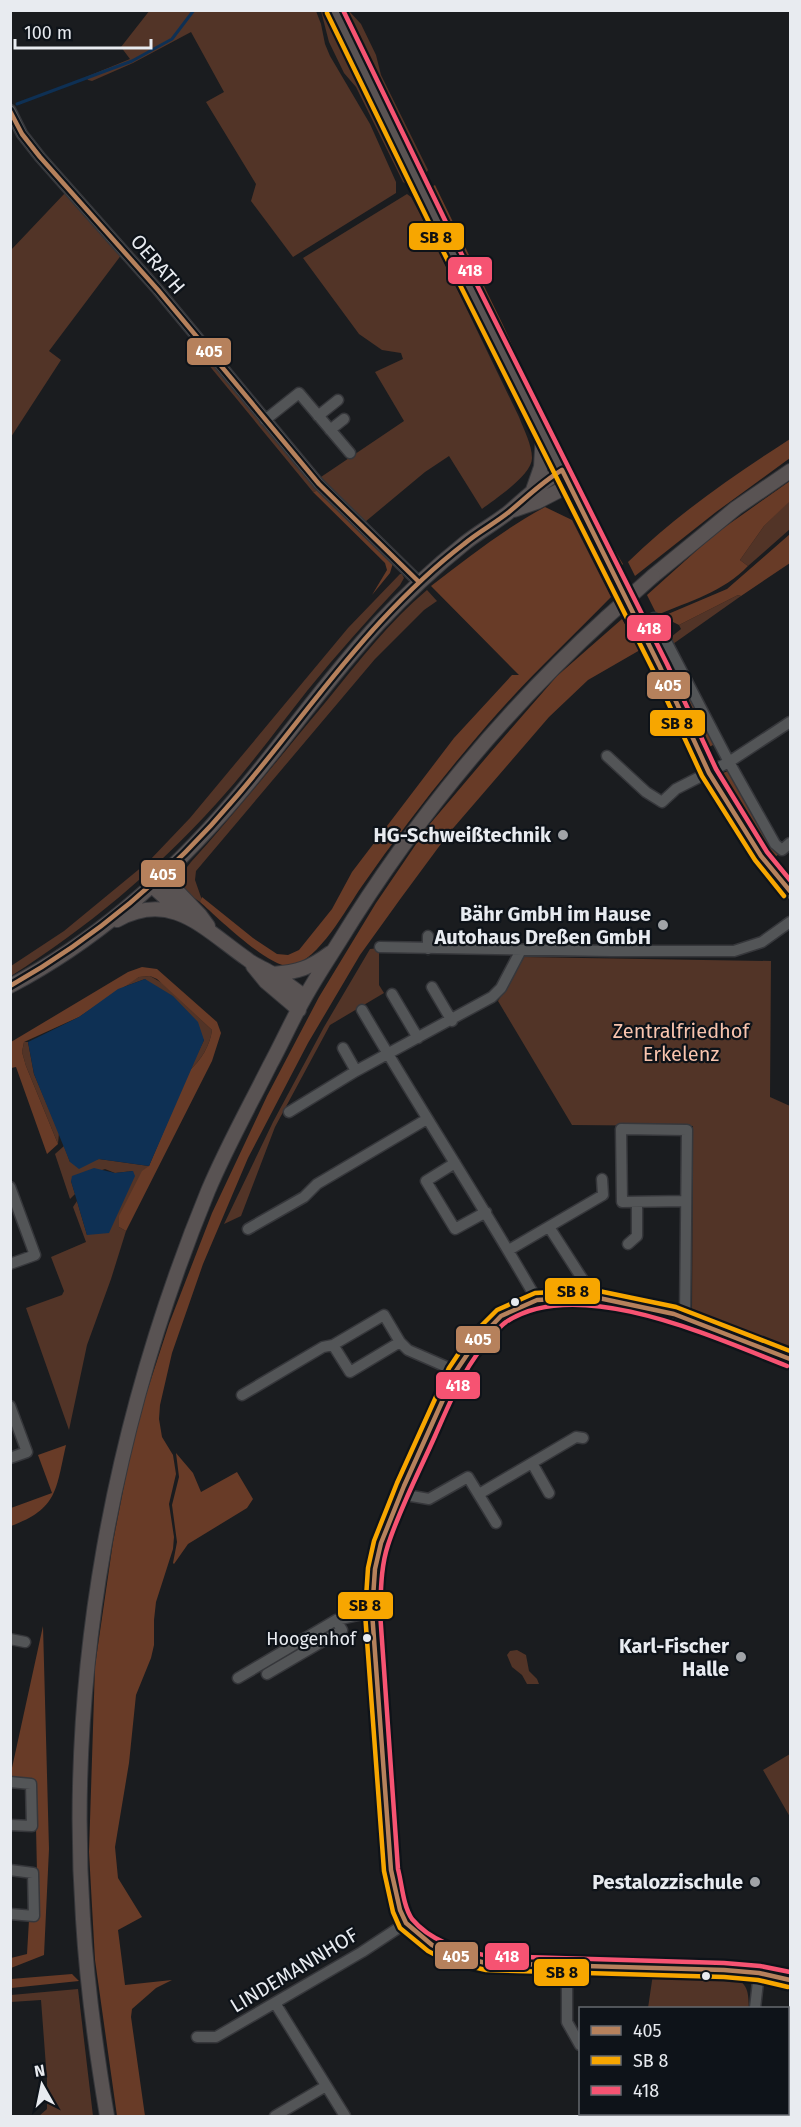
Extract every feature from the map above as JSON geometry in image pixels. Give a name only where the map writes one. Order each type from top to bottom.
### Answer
[{"type":"main road","points":[[334,10],[446,240],[660,667],[709,773],[761,856],[790,891]]},
{"type":"main road","points":[[533,490],[541,467],[543,431]]},
{"type":"main road","points":[[96,932],[197,840],[235,800],[351,656],[418,582],[465,543],[509,512],[533,490],[562,470]]},
{"type":"main road","points":[[107,2116],[92,2018],[83,1919],[80,1799],[88,1663],[113,1498],[132,1414],[159,1323],[204,1202],[229,1146],[302,1003],[363,902],[416,826],[475,754],[536,686],[606,617],[736,508],[790,471]]},
{"type":"main road","points":[[509,512],[537,502],[570,485]]},
{"type":"main road","points":[[161,874],[200,915],[211,931]]},
{"type":"main road","points":[[150,884],[189,919]]},
{"type":"main road","points":[[10,986],[27,978],[126,915],[152,908],[172,911],[211,931],[249,961],[273,974],[302,1003]]},
{"type":"main road","points":[[273,974],[291,973],[304,969],[334,950]]},
{"type":"main road","points":[[249,961],[266,982],[302,1003]]},
{"type":"street","name":"OERATH","points":[[10,110],[22,134],[40,157],[158,290],[319,484],[418,582]]},
{"type":"street","points":[[10,131],[22,134]]},
{"type":"street","points":[[265,420],[299,393],[350,453]]},
{"type":"street","points":[[318,416],[338,400]]},
{"type":"street","points":[[330,430],[344,419]]},
{"type":"street","points":[[654,618],[729,762],[775,844],[782,850],[788,845]]},
{"type":"street","points":[[607,756],[646,792],[662,802],[676,789],[729,762],[790,722]]},
{"type":"street","points":[[380,947],[734,951],[762,942],[790,922]]},
{"type":"street","points":[[428,936],[428,949]]},
{"type":"street","points":[[289,1112],[356,1071],[452,1021],[492,997],[501,988],[521,950]]},
{"type":"street","points":[[432,987],[452,1021]]},
{"type":"street","points":[[392,994],[418,1038]]},
{"type":"street","points":[[362,1010],[537,1299]]},
{"type":"street","points":[[343,1048],[356,1071]]},
{"type":"street","points":[[248,1229],[304,1197],[317,1185],[427,1119]]},
{"type":"street","points":[[685,1201],[622,1202],[621,1130],[687,1130],[685,1318]]},
{"type":"street","points":[[455,1163],[426,1181],[455,1229],[486,1212]]},
{"type":"street","points":[[509,1250],[603,1195],[602,1179]]},
{"type":"street","points":[[10,1187],[15,1214],[35,1255],[10,1264]]},
{"type":"street","points":[[628,1244],[637,1236],[637,1202]]},
{"type":"street","points":[[549,1227],[594,1297]]},
{"type":"street","points":[[790,1359],[685,1318],[594,1297],[537,1299],[501,1317],[476,1342],[456,1371],[400,1494],[376,1561],[372,1612],[391,1870],[400,1910],[406,1923],[432,1946],[469,1960],[504,1964],[759,1973],[790,1980]]},
{"type":"street","points":[[242,1395],[322,1347],[333,1345],[384,1316],[400,1342],[408,1350],[456,1371]]},
{"type":"street","points":[[333,1345],[350,1372],[400,1342]]},
{"type":"street","points":[[10,1406],[27,1452],[10,1458]]},
{"type":"street","points":[[479,1494],[576,1437],[583,1438]]},
{"type":"street","points":[[532,1463],[549,1493]]},
{"type":"street","points":[[400,1494],[429,1499],[468,1477],[496,1524]]},
{"type":"street","points":[[238,1678],[336,1620],[372,1612]]},
{"type":"street","points":[[267,1674],[342,1630],[336,1620]]},
{"type":"street","points":[[10,1639],[25,1642]]},
{"type":"street","points":[[10,1782],[31,1784],[32,1826],[10,1825]]},
{"type":"street","points":[[10,1870],[33,1873],[34,1916],[10,1914]]},
{"type":"street","name":"LINDEMANNHOF","points":[[197,2037],[216,2037],[362,1952],[406,1923]]},
{"type":"street","points":[[567,1965],[567,2022],[579,2043]]},
{"type":"street","points":[[755,2007],[759,1973]]},
{"type":"street","points":[[275,2003],[345,2116]]},
{"type":"street","points":[[275,2116],[326,2085]]},
{"type":"green space","points":[[150,10],[316,11],[330,56],[370,124],[396,182],[396,193],[293,257],[251,201],[256,184],[206,102],[224,92],[191,32],[133,63],[92,81],[86,77],[130,59],[121,47]]},
{"type":"green space","points":[[321,11],[327,11],[338,44],[362,82],[410,181],[409,186],[403,182],[356,87],[344,73],[329,42]]},
{"type":"green space","points":[[341,11],[349,11],[361,24],[376,55],[381,75],[428,170],[425,175],[419,174],[371,72],[366,52]]},
{"type":"green space","points":[[65,193],[122,254],[49,351],[61,360],[11,437],[11,250]]},
{"type":"green space","points":[[407,194],[411,197],[427,227],[519,417],[532,458],[520,479],[482,509],[449,456],[425,472],[365,522],[318,479],[404,421],[375,372],[403,359],[401,353],[382,350],[359,334],[303,258]]},
{"type":"green space","points":[[205,356],[319,490],[313,492],[203,358]]},
{"type":"green space","points":[[789,501],[790,529],[748,566],[740,560],[764,526]]},
{"type":"green space","points":[[400,574],[404,578],[400,585],[307,691],[240,777],[193,829],[93,918],[11,976],[11,966],[64,931],[149,861],[190,818],[348,628]]},
{"type":"green space","points":[[427,590],[437,601],[424,610],[375,659],[196,871],[195,880],[202,900],[200,902],[187,893],[181,881],[184,871],[191,862],[375,642]]},
{"type":"green space","points":[[738,595],[741,596],[673,644],[671,637],[681,629],[679,625]]},
{"type":"green space","points":[[379,948],[379,985],[384,993],[330,1025],[275,1127],[241,1216],[224,1224],[273,1122],[324,1027],[370,949]]},
{"type":"green space","name":"Zentralfriedhof Erkelenz","points":[[523,957],[771,961],[770,1097],[790,1106],[790,1348],[692,1309],[693,1126],[572,1125],[498,1001]]},
{"type":"green space","points":[[150,976],[162,983],[212,1030],[204,1052],[189,1071],[204,1040],[145,979],[118,989],[139,977]]},
{"type":"green space","points":[[24,1042],[28,1042],[34,1074],[59,1133],[58,1144],[26,1066],[22,1052]]},
{"type":"green space","points":[[64,1146],[70,1162],[99,1159],[149,1166],[119,1227],[126,1231],[87,1345],[69,1430],[26,1308],[62,1295],[64,1291],[51,1257],[86,1242],[73,1207],[77,1201],[87,1235],[133,1171],[115,1173],[105,1169],[71,1181],[75,1194],[70,1199],[55,1154]]},
{"type":"green space","points":[[517,1650],[526,1655],[529,1671],[539,1684],[527,1684],[522,1675],[512,1667],[507,1655],[510,1651]]},
{"type":"green space","points":[[790,1754],[790,1817],[763,1770]]},
{"type":"green space","points":[[653,1974],[735,1977],[747,1990],[749,2007],[648,2007]]},
{"type":"green space","points":[[78,1989],[93,2116],[39,2116],[47,2109],[41,2000],[11,2002],[11,1995]]},
{"type":"green space","points":[[629,2115],[774,2116],[630,2116]]},
{"type":"shaded area","points":[[435,185],[530,385],[606,536],[623,564],[619,569],[428,189]]},
{"type":"shaded area","points":[[790,439],[790,458],[716,512],[635,576],[628,562],[647,544],[706,496]]},
{"type":"shaded area","points":[[790,481],[790,501],[764,526],[740,560],[748,566],[717,589],[657,615],[647,595],[715,534]]},
{"type":"shaded area","points":[[319,490],[393,563],[390,573],[372,595],[387,570],[385,563],[313,492]]},
{"type":"shaded area","points":[[545,507],[572,520],[611,597],[517,692],[471,744],[407,824],[322,944],[301,962],[291,966],[271,960],[244,941],[200,902],[202,897],[277,954],[288,955],[299,950],[332,909],[352,872],[454,738],[512,675],[519,675],[431,586],[501,534]]},
{"type":"shaded area","points":[[790,534],[790,563],[741,596],[738,595],[679,625],[673,622],[665,626],[661,617],[727,589]]},
{"type":"shaded area","points":[[622,619],[640,650],[588,680],[549,717],[449,833],[360,955],[308,1043],[248,1158],[203,1264],[172,1353],[159,1419],[162,1437],[173,1455],[176,1474],[169,1504],[174,1537],[173,1549],[156,1602],[154,1645],[151,1658],[136,1695],[129,1763],[115,1847],[118,1878],[142,1917],[118,1930],[125,1985],[172,1980],[156,1988],[132,2009],[131,2017],[145,2116],[117,2116],[95,1960],[89,1852],[95,1666],[113,1542],[127,1470],[139,1416],[169,1324],[212,1213],[267,1096],[319,997],[376,903],[429,825],[490,753],[557,676]]},
{"type":"shaded area","points":[[658,633],[714,743],[707,748],[651,637]]},
{"type":"shaded area","points":[[728,771],[779,854],[775,857],[770,857],[766,853],[729,794],[722,777],[723,773]]},
{"type":"shaded area","points":[[142,967],[157,969],[217,1022],[221,1033],[212,1061],[126,1231],[119,1227],[119,1216],[142,1171],[149,1166],[189,1071],[204,1052],[212,1030],[157,979],[150,976],[139,977],[79,1017],[24,1042],[22,1052],[26,1066],[58,1144],[47,1154],[16,1067],[11,1068],[11,1042],[128,972]]},
{"type":"shaded area","points":[[66,1445],[57,1485],[46,1505],[38,1512],[11,1526],[11,1508],[52,1493],[38,1455]]},
{"type":"shaded area","points":[[176,1453],[193,1473],[201,1492],[237,1472],[253,1499],[247,1508],[188,1544],[174,1564],[177,1542],[172,1505],[179,1477]]},
{"type":"shaded area","points":[[43,1626],[49,1849],[44,1955],[11,1968],[11,1958],[27,1954],[29,1920],[38,1919],[35,1781],[10,1777]]},
{"type":"shaded area","points":[[72,1974],[79,1981],[11,1988],[11,1979]]},
{"type":"water","points":[[145,979],[173,996],[198,1022],[204,1040],[149,1166],[99,1159],[79,1169],[70,1162],[34,1074],[28,1042],[79,1017],[118,989]]},
{"type":"water","points":[[94,1168],[115,1173],[133,1171],[135,1176],[109,1233],[87,1235],[71,1181],[72,1176]]},
{"type":"waterway","points":[[17,104],[132,61],[172,39],[194,10]]},
{"type":"transit line","name":"418","points":[[343,10],[458,247],[667,664],[716,769],[767,852],[790,880]]},
{"type":"transit line","points":[[327,13],[444,253],[653,670],[702,776],[755,860],[784,896]]},
{"type":"transit line","name":"405","points":[[10,111],[22,134],[40,157],[158,290],[319,484],[419,582]]},
{"type":"transit line","name":"405","points":[[562,470],[660,667],[709,773],[761,856],[790,891]]},
{"type":"transit line","name":"405","points":[[10,986],[103,925],[132,902],[186,852],[236,797],[343,664],[400,601],[453,553],[562,470]]},
{"type":"transit line","points":[[788,1987],[758,1980],[724,1977],[486,1970],[447,1961],[428,1951],[400,1928],[393,1912],[384,1871],[365,1613],[368,1568],[374,1541],[397,1483],[449,1368],[469,1338],[497,1310],[535,1293],[594,1290],[676,1307],[790,1351]]},
{"type":"transit line","name":"405","points":[[790,1359],[674,1314],[594,1297],[537,1300],[501,1316],[475,1343],[456,1371],[404,1486],[381,1543],[375,1569],[372,1612],[391,1870],[400,1910],[406,1923],[432,1945],[449,1954],[486,1963],[724,1970],[759,1973],[790,1980]]},
{"type":"transit line","name":"418","points":[[787,1366],[685,1327],[646,1315],[608,1307],[570,1305],[536,1309],[506,1322],[483,1346],[467,1370],[404,1504],[384,1561],[380,1612],[398,1869],[407,1908],[412,1919],[420,1927],[446,1943],[487,1956],[724,1963],[760,1966],[790,1972]]},
{"type":"place","name":"HG-Schweißtechnik","points":[[563,835]]},
{"type":"place","name":"Bähr GmbH im Hause Autohaus Dreßen GmbH","points":[[663,925]]},
{"type":"place","name":"Hoogenhof","points":[[367,1638]]},
{"type":"place","name":"Karl-Fischer Halle","points":[[741,1657]]},
{"type":"place","name":"Pestalozzischule","points":[[755,1882]]}]
